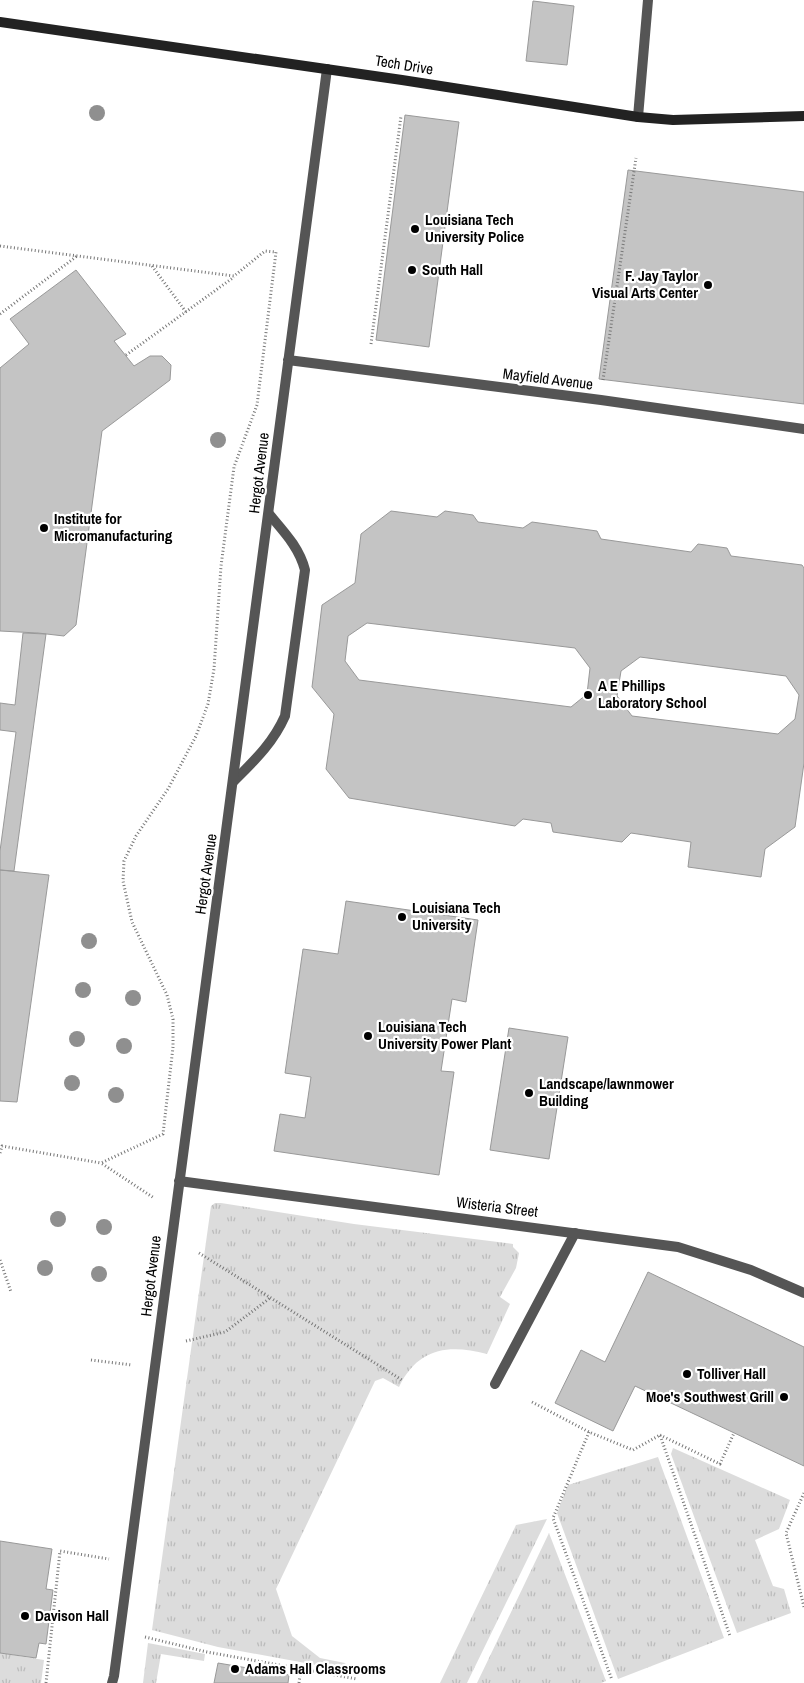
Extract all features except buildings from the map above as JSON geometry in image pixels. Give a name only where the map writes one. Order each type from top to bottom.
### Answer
[{"type":"main road","name":"Tech Drive","points":[[0,22],[327,69],[638,117],[673,120],[804,116]]},
{"type":"street","points":[[638,117],[648,0]]},
{"type":"street","name":"Hergot Avenue","points":[[112,1683],[234,780],[327,69]]},
{"type":"street","name":"Mayfield Avenue","points":[[288,360],[610,401],[804,429]]},
{"type":"street","points":[[234,780],[268,746],[285,716],[305,570],[302,558],[296,547],[268,514]]},
{"type":"street","name":"Wisteria Street","points":[[179,1181],[678,1247],[751,1270],[804,1293]]},
{"type":"street","points":[[495,1384],[575,1232]]},
{"type":"path","points":[[371,344],[401,116]]},
{"type":"path","points":[[602,384],[636,158]]},
{"type":"path","points":[[0,246],[234,276]]},
{"type":"path","points":[[101,1162],[163,1134],[173,1047],[173,1019],[163,987],[132,922],[123,880],[124,861],[136,836],[172,782],[196,736],[208,704],[214,668],[221,566],[234,467],[257,406],[276,252],[265,251],[186,312],[126,355]]},
{"type":"path","points":[[0,314],[77,256]]},
{"type":"path","points":[[152,266],[186,312]]},
{"type":"path","points":[[0,1153],[2,1146],[101,1162],[154,1198]]},
{"type":"path","points":[[198,1253],[402,1380]]},
{"type":"path","points":[[0,1260],[10,1292]]},
{"type":"path","points":[[186,1341],[225,1332],[270,1298]]},
{"type":"path","points":[[91,1360],[132,1365]]},
{"type":"path","points":[[532,1402],[589,1432],[633,1450],[660,1435]]},
{"type":"path","points":[[589,1432],[553,1518],[612,1680]]},
{"type":"path","points":[[660,1435],[720,1464],[734,1433]]},
{"type":"path","points":[[660,1435],[730,1636]]},
{"type":"path","points":[[804,1493],[786,1533],[804,1607]]},
{"type":"path","points":[[46,1683],[60,1551],[109,1559]]},
{"type":"path","points":[[146,1638],[207,1652],[357,1679]]},
{"type":"path","points":[[299,1683],[301,1669]]},
{"type":"green space","points":[[215,1203],[354,1224],[513,1244],[513,1247],[519,1253],[516,1268],[500,1297],[510,1304],[487,1354],[459,1349],[435,1352],[415,1364],[399,1387],[383,1378],[375,1381],[276,1589],[292,1636],[320,1658],[345,1663],[346,1665],[343,1670],[218,1647],[152,1630],[211,1206]]},
{"type":"green space","points":[[673,1448],[790,1500],[779,1529],[755,1540],[773,1586],[784,1589],[791,1613],[737,1633],[671,1454]]},
{"type":"green space","points":[[658,1457],[724,1638],[618,1679],[557,1513],[568,1485]]},
{"type":"green space","points":[[547,1519],[467,1683],[440,1683],[516,1525]]},
{"type":"green space","points":[[549,1533],[606,1681],[601,1683],[477,1683]]},
{"type":"green space","points":[[148,1643],[205,1654],[204,1661],[161,1654],[156,1683],[143,1683]]},
{"type":"green space","points":[[0,1653],[44,1660],[41,1683],[0,1683]]},
{"type":"place","name":"Louisiana Tech University Police","points":[[415,229]]},
{"type":"place","name":"South Hall","points":[[412,270]]},
{"type":"place","name":"F. Jay Taylor Visual Arts Center","points":[[708,285]]},
{"type":"place","name":"Institute for Micromanufacturing","points":[[44,528]]},
{"type":"place","name":"A E Phillips Laboratory School","points":[[588,695]]},
{"type":"place","name":"Louisiana Tech University","points":[[402,917]]},
{"type":"place","name":"Louisiana Tech University Power Plant","points":[[368,1036]]},
{"type":"place","name":"Landscape/lawnmower Building","points":[[529,1093]]},
{"type":"place","name":"Tolliver Hall","points":[[687,1374]]},
{"type":"place","name":"Moe's Southwest Grill","points":[[784,1397]]},
{"type":"place","name":"Davison Hall","points":[[25,1616]]},
{"type":"place","name":"Adams Hall Classrooms","points":[[235,1669]]}]
